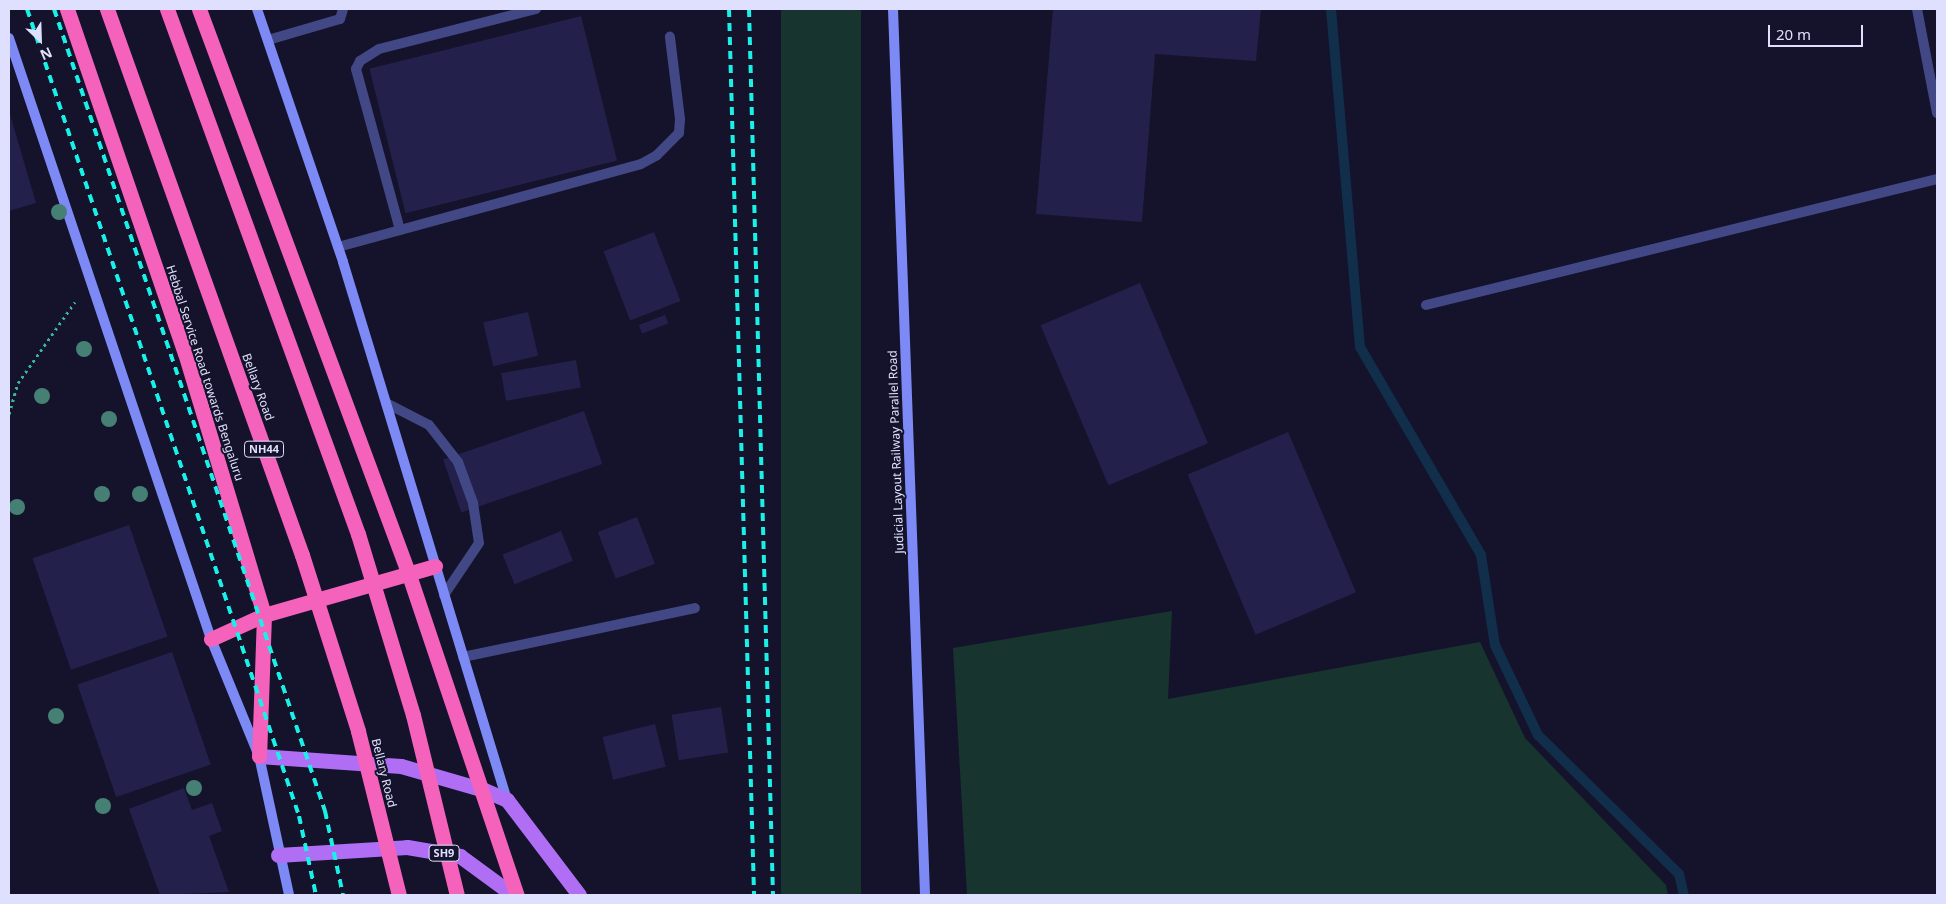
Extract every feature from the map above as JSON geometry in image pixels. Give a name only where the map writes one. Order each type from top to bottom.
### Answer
[{"type":"highway","name":"Hebbal Service Road towards Bengaluru","points":[[67,9],[184,353],[264,615],[259,756]]},
{"type":"highway","name":"Bellary Road","points":[[107,9],[302,556],[358,731],[399,895]]},
{"type":"highway","points":[[168,9],[358,534],[413,715],[457,895]]},
{"type":"highway","points":[[199,9],[409,575],[484,790],[517,895]]},
{"type":"highway","points":[[212,639],[264,615],[435,566]]},
{"type":"main road","points":[[259,756],[401,766],[484,790],[506,800],[579,895]]},
{"type":"main road","name":"SH9","points":[[278,855],[362,847],[407,847],[460,856],[513,895]]},
{"type":"street","points":[[257,9],[338,247],[506,800]]},
{"type":"street","name":"Judicial Layout Railway Parallel Road","points":[[893,9],[925,895]]},
{"type":"street","points":[[9,38],[212,639],[259,756],[278,855],[289,895]]},
{"type":"lane","points":[[268,40],[340,19],[343,9]]},
{"type":"lane","points":[[400,230],[356,69],[360,61],[379,49],[536,9]]},
{"type":"lane","points":[[1917,9],[1937,112]]},
{"type":"lane","points":[[338,247],[641,164],[657,154],[672,143],[680,126],[670,37]]},
{"type":"lane","points":[[1426,305],[1937,179]]},
{"type":"lane","points":[[386,403],[429,425],[458,462],[473,503],[480,543],[444,595]]},
{"type":"lane","points":[[463,657],[695,608]]},
{"type":"path","points":[[9,414],[18,383],[78,298],[88,272]]},
{"type":"green space","points":[[781,9],[861,9],[861,895],[781,895]]},
{"type":"green space","points":[[1172,611],[1168,699],[1480,642],[1525,738],[1666,885],[1668,895],[967,895],[953,648]]},
{"type":"building","points":[[1053,9],[1261,9],[1256,61],[1155,54],[1142,222],[1036,214]]},
{"type":"building","points":[[581,16],[617,161],[406,213],[369,69]]},
{"type":"building","points":[[9,111],[36,203],[9,211]]},
{"type":"building","points":[[654,232],[681,301],[630,320],[604,251]]},
{"type":"building","points":[[1140,283],[1208,443],[1109,485],[1041,325]]},
{"type":"building","points":[[528,312],[538,356],[493,366],[483,322]]},
{"type":"building","points":[[665,315],[668,323],[642,333],[639,325]]},
{"type":"building","points":[[576,360],[581,388],[506,401],[501,373]]},
{"type":"building","points":[[584,411],[602,464],[461,512],[443,460]]},
{"type":"building","points":[[1288,432],[1356,592],[1256,635],[1188,475]]},
{"type":"building","points":[[637,517],[655,564],[616,579],[598,532]]},
{"type":"building","points":[[129,525],[167,637],[71,670],[33,558]]},
{"type":"building","points":[[561,531],[573,561],[515,584],[503,555]]},
{"type":"building","points":[[172,652],[211,765],[116,797],[77,685]]},
{"type":"building","points":[[721,707],[728,752],[679,760],[672,715]]},
{"type":"building","points":[[655,724],[666,767],[613,780],[603,737]]},
{"type":"building","points":[[184,788],[192,810],[212,803],[222,831],[209,836],[229,892],[160,895],[129,809]]},
{"type":"waterway","points":[[1331,9],[1360,347],[1481,555],[1495,645],[1538,735],[1679,874],[1684,895]]},
{"type":"railway","points":[[27,9],[299,816],[316,895]]},
{"type":"railway","points":[[54,9],[325,811],[343,895]]},
{"type":"railway","points":[[729,9],[754,895]]},
{"type":"railway","points":[[749,9],[773,895]]}]
